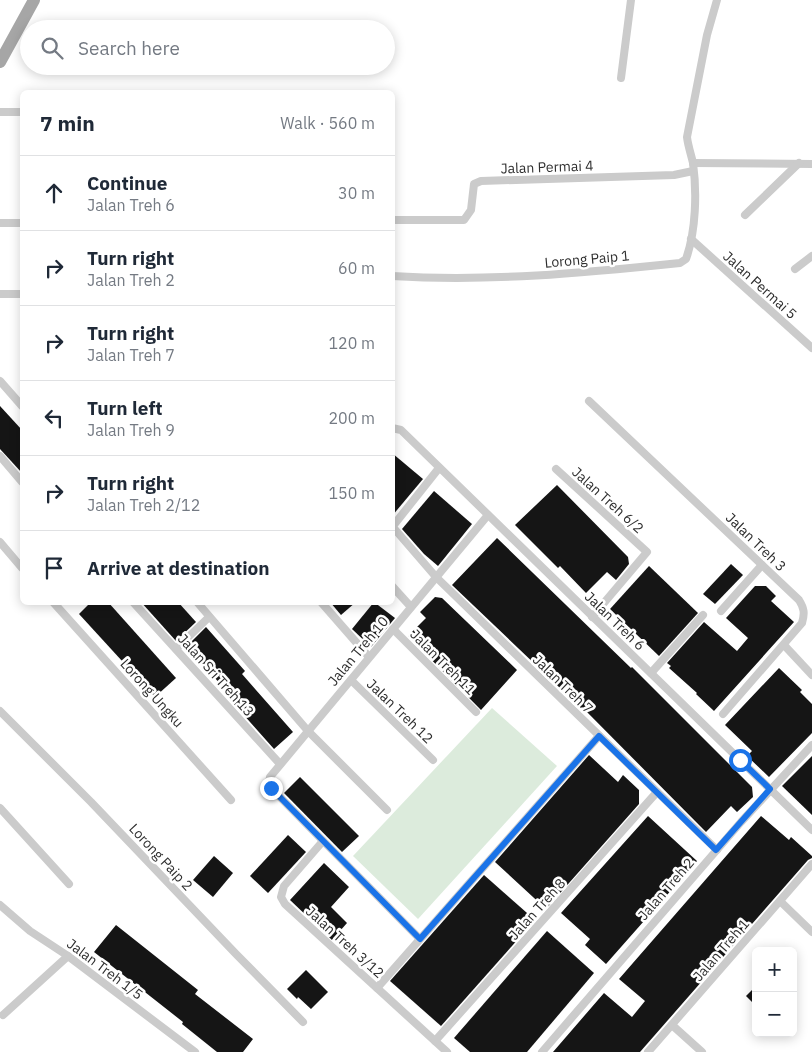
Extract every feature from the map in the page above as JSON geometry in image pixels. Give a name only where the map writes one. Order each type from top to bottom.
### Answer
[{"type":"main road","points":[[21,20],[34,0]]},
{"type":"main road","points":[[0,62],[4,45],[20,21]]},
{"type":"street","points":[[620,78],[631,0]]},
{"type":"street","name":"Lorong Paip 1","points":[[395,276],[430,278],[540,276],[680,263],[686,259],[695,214],[693,167],[687,137],[717,0]]},
{"type":"street","points":[[0,112],[20,112]]},
{"type":"street","points":[[745,215],[799,163]]},
{"type":"street","points":[[693,167],[812,164]]},
{"type":"street","name":"Jalan Permai 4","points":[[395,220],[464,220],[471,210],[474,184],[481,181],[674,175],[693,167]]},
{"type":"street","points":[[0,223],[20,223]]},
{"type":"street","name":"Jalan Permai 5","points":[[691,239],[812,348]]},
{"type":"street","points":[[795,269],[812,256]]},
{"type":"street","points":[[0,294],[20,294]]},
{"type":"street","points":[[0,381],[20,404]]},
{"type":"street","name":"Jalan Treh 3","points":[[589,401],[799,600],[804,607],[805,614],[802,623],[723,714]]},
{"type":"street","name":"Jalan Treh 6","points":[[397,429],[440,468],[812,830]]},
{"type":"street","points":[[0,456],[20,480]]},
{"type":"street","points":[[395,524],[440,468]]},
{"type":"street","name":"Jalan Treh 6/2","points":[[556,470],[647,552],[592,617]]},
{"type":"street","name":"Jalan Treh 10","points":[[323,841],[271,788],[270,777],[488,515]]},
{"type":"street","name":"Jalan Treh 7","points":[[395,528],[436,578],[716,850]]},
{"type":"street","points":[[0,542],[20,566]]},
{"type":"street","points":[[721,610],[762,565]]},
{"type":"street","points":[[395,589],[411,607]]},
{"type":"street","name":"Lorong Ungku","points":[[56,605],[231,800]]},
{"type":"street","name":"Jalan Sri Treh 13","points":[[136,605],[280,764]]},
{"type":"street","points":[[199,605],[308,731],[387,810]]},
{"type":"street","points":[[324,605],[369,658]]},
{"type":"street","points":[[651,673],[703,615]]},
{"type":"street","points":[[176,649],[209,617]]},
{"type":"street","name":"Jalan Treh 11","points":[[393,629],[476,712]]},
{"type":"street","points":[[784,646],[812,674]]},
{"type":"street","name":"Jalan Treh 12","points":[[351,680],[433,760]]},
{"type":"street","name":"Lorong Paip 2","points":[[0,711],[91,802],[303,1022]]},
{"type":"street","points":[[377,988],[599,736]]},
{"type":"street","name":"Jalan Treh 2","points":[[542,1052],[716,850],[812,745]]},
{"type":"street","name":"Jalan Treh 8","points":[[435,1041],[657,792]]},
{"type":"street","points":[[0,808],[69,884]]},
{"type":"street","points":[[323,841],[420,939]]},
{"type":"street","name":"Jalan Treh 3/12","points":[[323,841],[284,886],[281,897],[285,904],[447,1052]]},
{"type":"street","name":"Jalan Treh 1","points":[[648,1052],[812,864]]},
{"type":"street","points":[[780,900],[812,932]]},
{"type":"street","name":"Jalan Treh 1/5","points":[[0,905],[30,931],[68,956],[195,1052]]},
{"type":"street","points":[[2,1015],[68,956]]},
{"type":"street","points":[[672,1025],[702,1052]]},
{"type":"green space","points":[[492,708],[557,766],[418,919],[353,856]]},
{"type":"building","points":[[0,406],[20,428],[20,471],[0,449]]},
{"type":"building","points":[[395,456],[423,479],[395,512]]},
{"type":"building","points":[[557,485],[628,557],[629,564],[616,580],[607,572],[586,593],[560,566],[558,568],[515,525]]},
{"type":"building","points":[[434,491],[472,524],[438,566],[424,554],[402,529]]},
{"type":"building","points":[[497,538],[632,667],[752,787],[753,797],[737,812],[731,806],[706,832],[582,707],[452,585]]},
{"type":"building","points":[[731,564],[743,575],[715,604],[703,594]]},
{"type":"building","points":[[649,566],[698,613],[659,656],[610,609]]},
{"type":"building","points":[[755,586],[766,586],[776,596],[771,601],[794,622],[714,711],[669,668],[671,666],[667,663],[704,622],[737,651],[748,638],[726,618]]},
{"type":"building","points":[[435,597],[442,598],[517,670],[481,710],[408,636],[426,618],[420,612]]},
{"type":"building","points":[[88,605],[111,605],[176,678],[155,697],[79,614]]},
{"type":"building","points":[[144,605],[181,605],[196,622],[176,641]]},
{"type":"building","points":[[333,605],[353,605],[341,615]]},
{"type":"building","points":[[372,605],[378,605],[395,618],[371,647],[352,629]]},
{"type":"building","points":[[206,627],[245,671],[242,674],[293,732],[274,749],[226,695],[228,693],[187,646]]},
{"type":"building","points":[[779,668],[802,690],[800,692],[812,704],[812,733],[769,777],[747,756],[752,751],[725,725]]},
{"type":"building","points":[[589,755],[618,782],[623,775],[639,790],[639,804],[546,909],[495,862]]},
{"type":"building","points":[[812,756],[812,815],[782,786]]},
{"type":"building","points":[[300,777],[359,836],[342,852],[284,793]]},
{"type":"building","points":[[648,816],[697,861],[606,964],[585,945],[590,939],[561,913]]},
{"type":"building","points":[[761,816],[789,840],[791,837],[812,858],[808,860],[640,1052],[553,1052],[604,993],[632,1017],[645,1001],[619,979]]},
{"type":"building","points":[[288,835],[306,852],[268,893],[250,876]]},
{"type":"building","points":[[214,856],[233,873],[213,897],[193,880]]},
{"type":"building","points":[[324,863],[349,887],[331,907],[347,923],[332,940],[290,900]]},
{"type":"building","points":[[484,875],[535,920],[441,1026],[390,981]]},
{"type":"building","points":[[116,925],[198,990],[195,994],[253,1039],[243,1052],[217,1052],[182,1024],[183,1022],[94,952]]},
{"type":"building","points":[[547,931],[594,973],[527,1052],[470,1052],[454,1038]]},
{"type":"building","points":[[306,970],[328,992],[311,1009],[287,989]]},
{"type":"building","points":[[752,990],[752,1002],[746,996]]},
{"type":"route","points":[[271,788],[420,939],[599,736],[716,850],[770,789],[740,760]]}]
